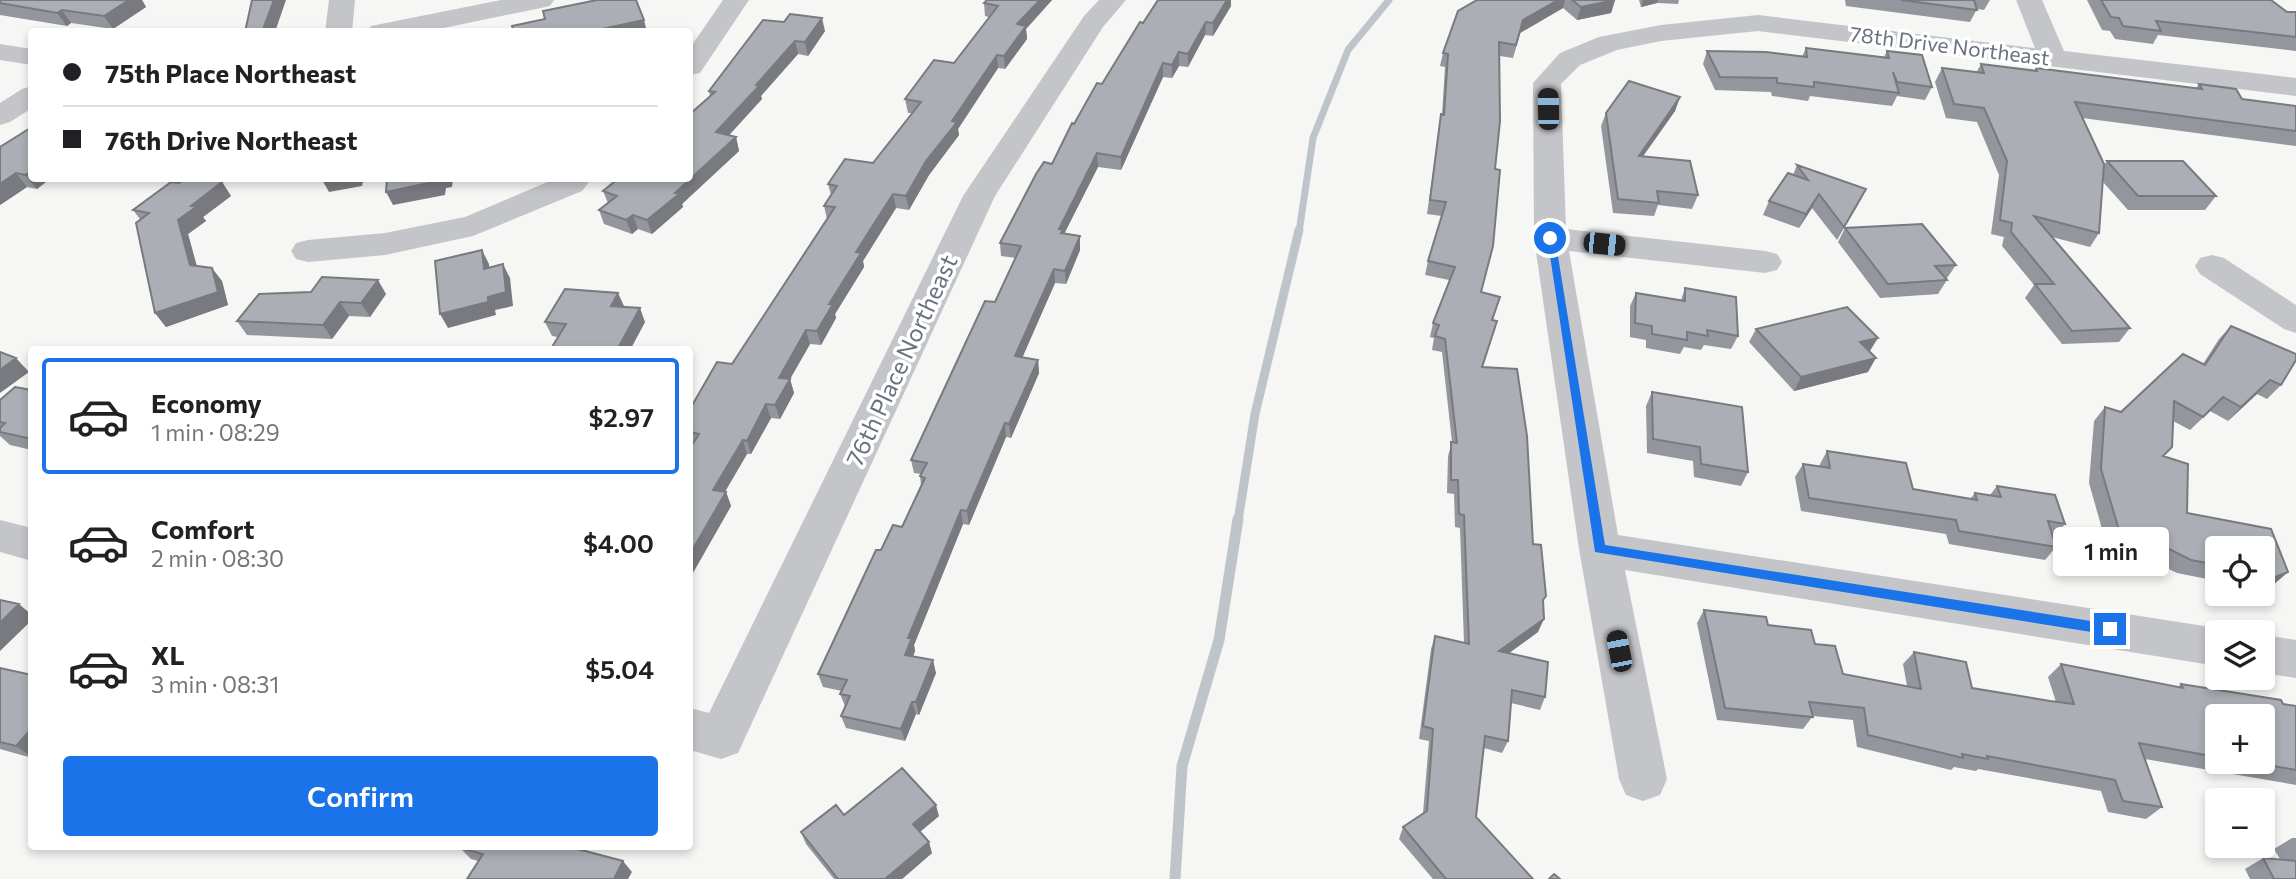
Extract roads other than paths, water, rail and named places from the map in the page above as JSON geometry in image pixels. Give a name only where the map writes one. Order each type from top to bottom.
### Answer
[{"type":"street","points":[[338,28],[342,0]]},
{"type":"street","points":[[401,28],[541,0]]},
{"type":"street","points":[[693,63],[736,0]]},
{"type":"street","name":"76th Place Northeast","points":[[705,734],[979,196],[1093,22],[1113,0]]},
{"type":"street","points":[[1744,0],[1758,23]]},
{"type":"street","points":[[2029,0],[2053,57]]},
{"type":"street","name":"78th Drive Northeast","points":[[1643,779],[1600,549],[1550,238],[1547,83],[1569,59],[1604,45],[1669,33],[1758,23],[2296,87]]},
{"type":"street","points":[[0,52],[28,56]]},
{"type":"street","points":[[0,116],[28,98]]},
{"type":"street","points":[[307,251],[385,244],[473,226],[573,182]]},
{"type":"street","points":[[1550,238],[1765,262]]},
{"type":"street","points":[[2212,266],[2296,321]]},
{"type":"street","points":[[0,536],[28,544]]},
{"type":"street","points":[[1600,549],[2205,645]]},
{"type":"street","points":[[2275,656],[2296,659]]},
{"type":"waterway","points":[[1299,232],[1313,138],[1348,50],[1389,0]]},
{"type":"waterway","points":[[1238,521],[1255,414],[1299,230]]},
{"type":"waterway","points":[[1175,879],[1182,766],[1219,640],[1238,519]]}]
